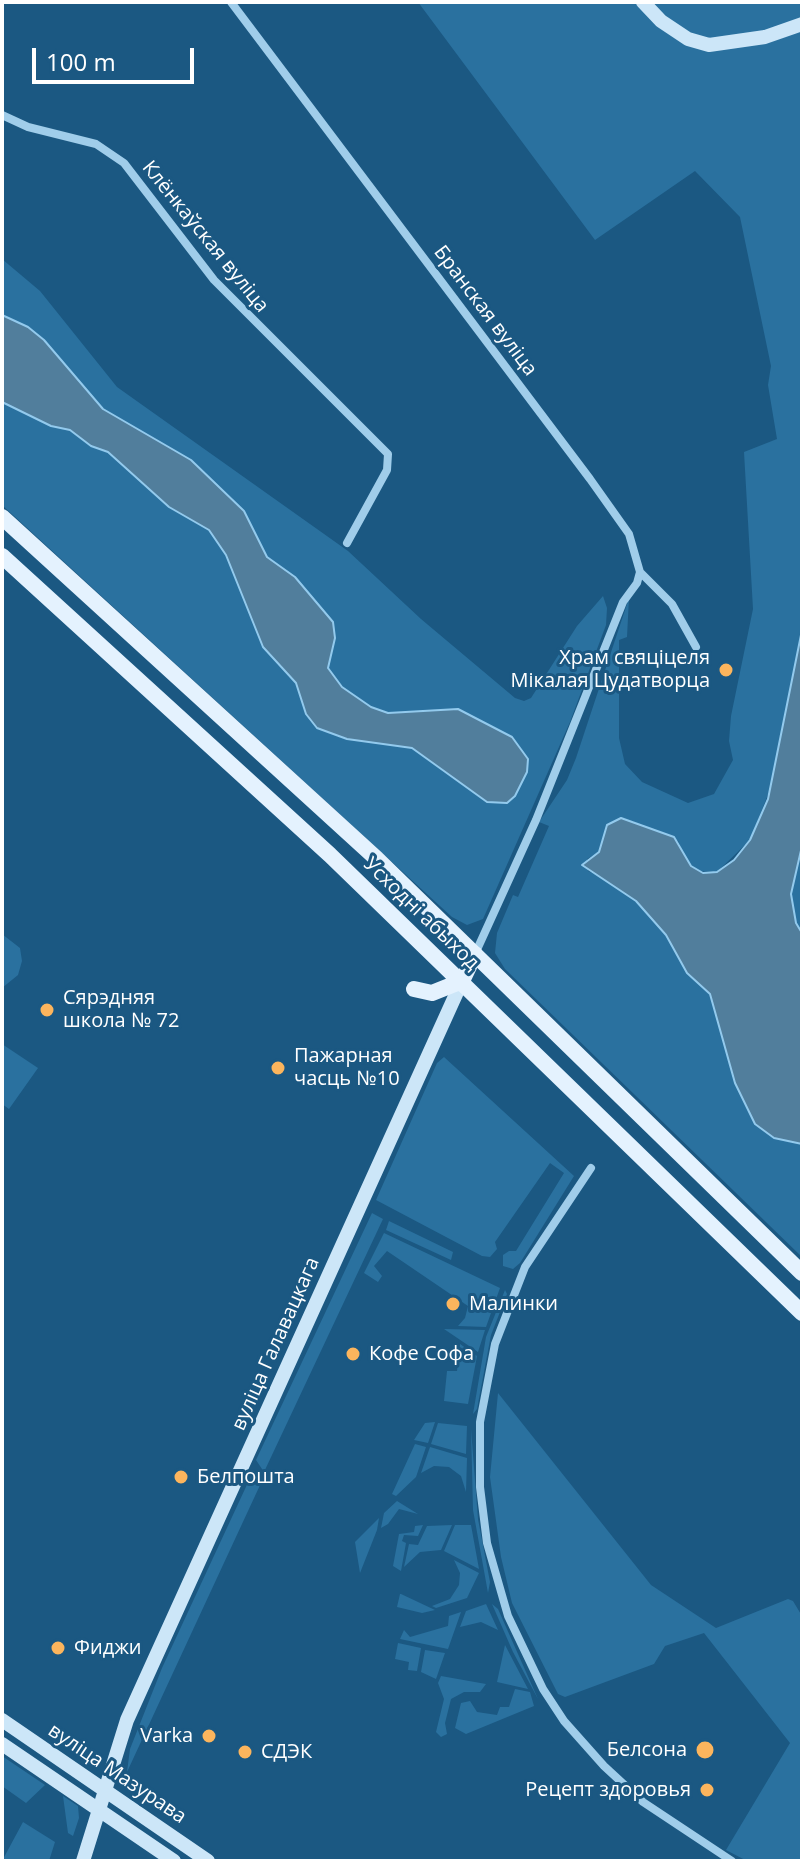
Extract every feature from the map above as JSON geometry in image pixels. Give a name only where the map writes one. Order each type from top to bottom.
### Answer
[{"type":"main road","name":"Усходні абыход","points":[[2,517],[377,859],[802,1273]]},
{"type":"main road","name":"Усходні абыход","points":[[2,556],[330,855],[802,1313]]},
{"type":"main road","points":[[414,989],[432,993],[462,981],[475,954]]},
{"type":"street","name":"Бранская вуліца","points":[[231,2],[614,512],[629,534],[640,572],[672,604],[696,647]]},
{"type":"street","points":[[643,2],[661,21],[688,39],[709,45],[765,37],[802,24]]},
{"type":"street","name":"Клёнкаўская вуліца","points":[[2,115],[28,127],[96,144],[124,163],[214,280],[388,454],[387,470],[347,543]]},
{"type":"street","points":[[475,954],[536,820],[623,602],[637,583],[640,572]]},
{"type":"street","name":"вуліца Галавацкага","points":[[83,1861],[103,1788],[127,1720],[462,981]]},
{"type":"street","points":[[591,1168],[525,1267],[495,1344],[480,1422],[480,1487],[487,1543],[508,1616],[537,1678],[564,1721],[604,1766],[643,1802],[732,1861]]},
{"type":"street","name":"вуліца Мазурава","points":[[2,1720],[208,1861]]},
{"type":"street","name":"вуліца Мазурава","points":[[2,1744],[174,1861]]},
{"type":"shaded area","points":[[418,2],[802,2],[802,630],[771,787],[750,840],[717,872],[697,871],[687,861],[678,841],[632,821],[607,825],[599,852],[587,859],[588,871],[610,881],[636,901],[666,935],[692,978],[710,994],[735,1083],[756,1124],[773,1138],[802,1144],[802,1257],[505,969],[495,953],[497,933],[513,895],[518,897],[549,826],[539,822],[567,780],[576,758],[629,598],[627,637],[619,640],[619,738],[625,764],[642,782],[688,803],[714,794],[733,760],[729,741],[731,716],[753,609],[744,452],[777,439],[768,385],[771,366],[740,217],[695,171],[595,240]]},
{"type":"shaded area","points":[[2,259],[40,291],[117,387],[348,551],[421,619],[515,698],[524,701],[531,698],[577,626],[603,596],[607,608],[606,625],[570,722],[483,919],[467,925],[452,917],[2,505]]},
{"type":"shaded area","points":[[2,315],[28,327],[44,340],[103,409],[191,460],[244,511],[267,557],[295,577],[333,622],[335,638],[328,668],[342,687],[371,707],[388,713],[458,709],[512,737],[528,759],[527,772],[515,796],[507,803],[487,802],[412,748],[347,739],[317,728],[306,714],[296,683],[263,647],[226,555],[209,530],[169,507],[108,452],[91,446],[70,430],[51,426],[2,402]]},
{"type":"shaded area","points":[[802,630],[802,846],[791,894],[796,923],[802,933],[802,1144],[774,1138],[755,1124],[735,1083],[710,994],[687,973],[666,935],[636,901],[582,865],[599,852],[607,825],[621,818],[674,837],[691,866],[703,873],[717,872],[734,860],[750,840],[768,799]]},
{"type":"shaded area","points":[[802,846],[802,933],[796,923],[791,894]]},
{"type":"shaded area","points":[[2,934],[20,948],[22,961],[18,975],[2,988]]},
{"type":"shaded area","points":[[2,1044],[38,1068],[9,1109],[2,1104]]},
{"type":"shaded area","points":[[444,1057],[574,1176],[520,1263],[513,1269],[503,1266],[503,1255],[516,1251],[564,1173],[550,1163],[495,1242],[497,1249],[490,1257],[482,1256],[376,1200],[437,1063]]},
{"type":"shaded area","points":[[372,1213],[383,1219],[264,1472],[256,1460]]},
{"type":"shaded area","points":[[389,1221],[453,1252],[451,1260],[386,1230]]},
{"type":"shaded area","points":[[384,1233],[500,1288],[486,1327],[458,1326],[465,1318],[468,1306],[387,1251],[374,1266],[382,1276],[378,1282],[364,1273]]},
{"type":"shaded area","points":[[505,1290],[507,1294],[491,1335],[477,1409],[473,1414],[486,1337]]},
{"type":"shaded area","points":[[444,1329],[485,1330],[478,1352]]},
{"type":"shaded area","points":[[460,1344],[477,1356],[468,1404],[444,1401],[447,1371],[457,1371]]},
{"type":"shaded area","points":[[498,1393],[651,1585],[716,1628],[788,1599],[793,1601],[802,1616],[802,1861],[747,1861],[726,1850],[790,1743],[704,1633],[665,1646],[654,1664],[565,1697],[558,1694],[512,1603],[501,1557],[490,1477]]},
{"type":"shaded area","points":[[435,1422],[428,1443],[414,1440],[425,1423]]},
{"type":"shaded area","points":[[438,1423],[467,1426],[466,1454],[431,1444]]},
{"type":"shaded area","points":[[471,1429],[478,1519],[490,1582],[488,1593],[473,1510]]},
{"type":"shaded area","points":[[415,1444],[426,1447],[416,1477],[396,1496],[392,1494]]},
{"type":"shaded area","points":[[430,1447],[467,1458],[466,1492],[461,1476],[449,1467],[434,1466],[421,1473]]},
{"type":"shaded area","points":[[251,1476],[261,1483],[127,1772],[130,1749],[162,1668]]},
{"type":"shaded area","points":[[397,1501],[418,1514],[399,1509],[381,1528],[384,1513]]},
{"type":"shaded area","points":[[379,1518],[377,1530],[360,1573],[355,1542]]},
{"type":"shaded area","points":[[423,1525],[418,1536],[404,1535],[402,1541],[406,1543],[401,1571],[393,1566],[399,1534],[414,1532],[415,1526]]},
{"type":"shaded area","points":[[452,1525],[441,1550],[420,1552],[404,1567],[409,1544],[418,1545],[427,1526]]},
{"type":"shaded area","points":[[455,1525],[471,1525],[479,1569],[444,1551]]},
{"type":"shaded area","points":[[454,1560],[479,1573],[467,1598],[436,1608],[432,1606],[450,1599],[459,1585],[460,1573]]},
{"type":"shaded area","points":[[400,1594],[435,1610],[422,1613],[397,1607]]},
{"type":"shaded area","points":[[486,1604],[498,1630],[481,1622],[460,1627],[466,1611]]},
{"type":"shaded area","points":[[492,1604],[498,1609],[538,1699],[513,1652]]},
{"type":"shaded area","points":[[461,1612],[448,1649],[400,1639],[404,1630],[410,1637],[448,1626],[449,1616]]},
{"type":"shaded area","points":[[398,1643],[421,1648],[417,1671],[408,1670],[409,1662],[395,1659]]},
{"type":"shaded area","points":[[505,1645],[528,1689],[497,1682]]},
{"type":"shaded area","points":[[425,1650],[445,1653],[436,1679],[421,1672]]},
{"type":"shaded area","points":[[441,1676],[486,1684],[480,1692],[464,1692],[451,1699],[445,1723],[447,1734],[441,1737],[436,1732],[444,1699],[438,1683]]},
{"type":"shaded area","points":[[515,1689],[530,1692],[534,1706],[466,1734],[455,1728],[461,1703],[470,1701],[477,1712],[497,1715],[500,1707],[509,1707]]},
{"type":"shaded area","points":[[2,1756],[45,1785],[26,1803],[2,1786]]},
{"type":"shaded area","points":[[63,1796],[78,1806],[79,1818],[73,1836],[68,1833]]},
{"type":"shaded area","points":[[23,1822],[55,1842],[49,1861],[2,1861]]},
{"type":"place","name":"Храм свяціцеля Мікалая Цудатворца","points":[[726,670]]},
{"type":"place","name":"Сярэдняя школа № 72","points":[[47,1010]]},
{"type":"place","name":"Пажарная часць №10","points":[[278,1068]]},
{"type":"place","name":"Малинки","points":[[453,1304]]},
{"type":"place","name":"Кофе Софа","points":[[353,1354]]},
{"type":"place","name":"Белпошта","points":[[181,1477]]},
{"type":"place","name":"Фиджи","points":[[58,1648]]},
{"type":"place","name":"Varka","points":[[209,1736]]},
{"type":"place","name":"Белсона","points":[[705,1750]]},
{"type":"place","name":"СДЭК","points":[[245,1752]]},
{"type":"place","name":"Рецепт здоровья","points":[[707,1790]]}]
